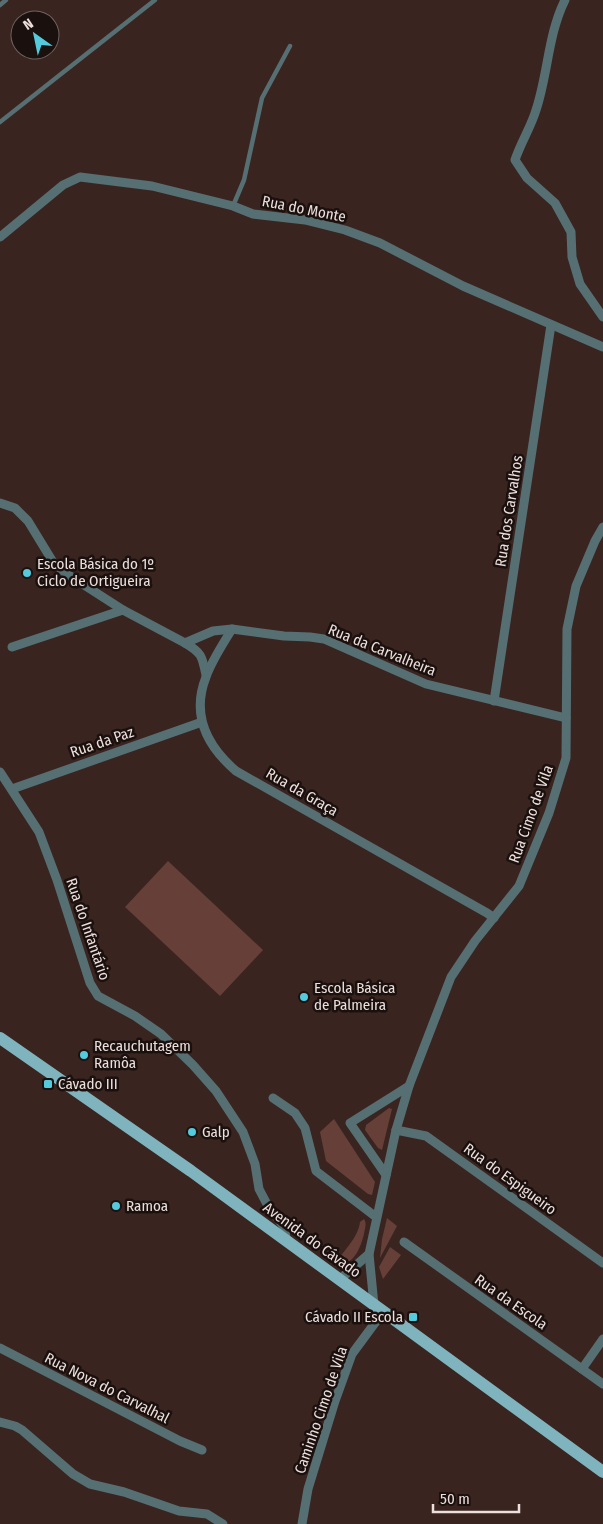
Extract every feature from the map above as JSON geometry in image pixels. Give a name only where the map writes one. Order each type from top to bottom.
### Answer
[{"type":"main road","name":"Avenida do Cávado","points":[[0,1038],[191,1171],[603,1472]]},
{"type":"street","points":[[565,0],[554,32],[536,111],[520,143],[515,160],[528,178],[555,203],[571,232],[572,257],[580,284],[603,317]]},
{"type":"street","name":"Rua do Monte","points":[[0,237],[63,184],[80,177],[152,186],[234,206],[253,214],[305,220],[337,228],[380,243],[463,286],[603,347]]},
{"type":"street","name":"Rua dos Carvalhos","points":[[494,701],[551,325]]},
{"type":"street","points":[[0,503],[15,508],[28,521],[53,562],[67,574],[123,610],[197,650],[202,659],[206,675]]},
{"type":"street","name":"Rua Cimo de Vila","points":[[379,1308],[369,1254],[396,1130],[409,1086],[452,978],[475,941],[519,886],[549,813],[566,758],[568,629],[576,586],[603,527]]},
{"type":"street","points":[[12,647],[123,610]]},
{"type":"street","name":"Rua da Carvalheira","points":[[184,643],[213,631],[232,629],[324,639],[426,684],[566,718]]},
{"type":"street","name":"Rua da Graça","points":[[232,629],[206,675],[201,690],[200,704],[202,722],[211,744],[223,760],[236,771],[494,918]]},
{"type":"street","name":"Rua da Paz","points":[[12,789],[202,722]]},
{"type":"street","name":"Rua do Infantário","points":[[0,772],[39,832],[90,983],[98,996],[135,1016],[161,1034],[193,1065],[216,1091],[243,1132],[255,1164],[258,1189],[284,1228],[286,1241]]},
{"type":"street","points":[[386,1175],[350,1123],[409,1086]]},
{"type":"street","points":[[273,1098],[295,1113],[305,1128],[316,1171],[376,1217]]},
{"type":"street","name":"Rua do Espigueiro","points":[[396,1130],[426,1136],[603,1263]]},
{"type":"street","name":"Rua da Escola","points":[[404,1242],[603,1384]]},
{"type":"street","points":[[339,1280],[369,1254]]},
{"type":"street","name":"Caminho Cimo de Vila","points":[[302,1524],[308,1490],[335,1401],[352,1354],[379,1308]]},
{"type":"street","points":[[582,1369],[603,1339]]},
{"type":"street","name":"Rua Nova do Carvalhal","points":[[0,1348],[180,1441],[202,1450]]},
{"type":"street","points":[[0,1422],[22,1430],[74,1474],[90,1484],[124,1492],[179,1511],[202,1512],[223,1524]]},
{"type":"lane","points":[[0,5],[6,0]]},
{"type":"lane","points":[[0,122],[156,0]]},
{"type":"lane","points":[[234,206],[244,180],[262,98],[290,46]]},
{"type":"shaded area","points":[[168,861],[263,950],[220,996],[125,907]]},
{"type":"shaded area","points":[[389,1108],[392,1109],[382,1150],[378,1148],[365,1130],[366,1125]]},
{"type":"shaded area","points":[[334,1119],[375,1182],[372,1195],[368,1194],[326,1161],[320,1132]]},
{"type":"shaded area","points":[[387,1218],[397,1226],[380,1258],[382,1239]]},
{"type":"shaded area","points":[[364,1219],[366,1224],[364,1234],[355,1256],[346,1263],[334,1264],[346,1250],[359,1228],[360,1222]]},
{"type":"shaded area","points":[[390,1247],[401,1255],[383,1279],[379,1267]]},
{"type":"place","name":"Escola Básica do 1º Ciclo de Ortigueira","points":[[27,573]]},
{"type":"place","name":"Escola Básica de Palmeira","points":[[304,997]]},
{"type":"place","name":"Recauchutagem Ramôa","points":[[84,1055]]},
{"type":"place","name":"Cávado III","points":[[48,1084]]},
{"type":"place","name":"Galp","points":[[192,1132]]},
{"type":"place","name":"Ramoa","points":[[116,1206]]},
{"type":"place","name":"Cávado II Escola","points":[[413,1317]]}]
